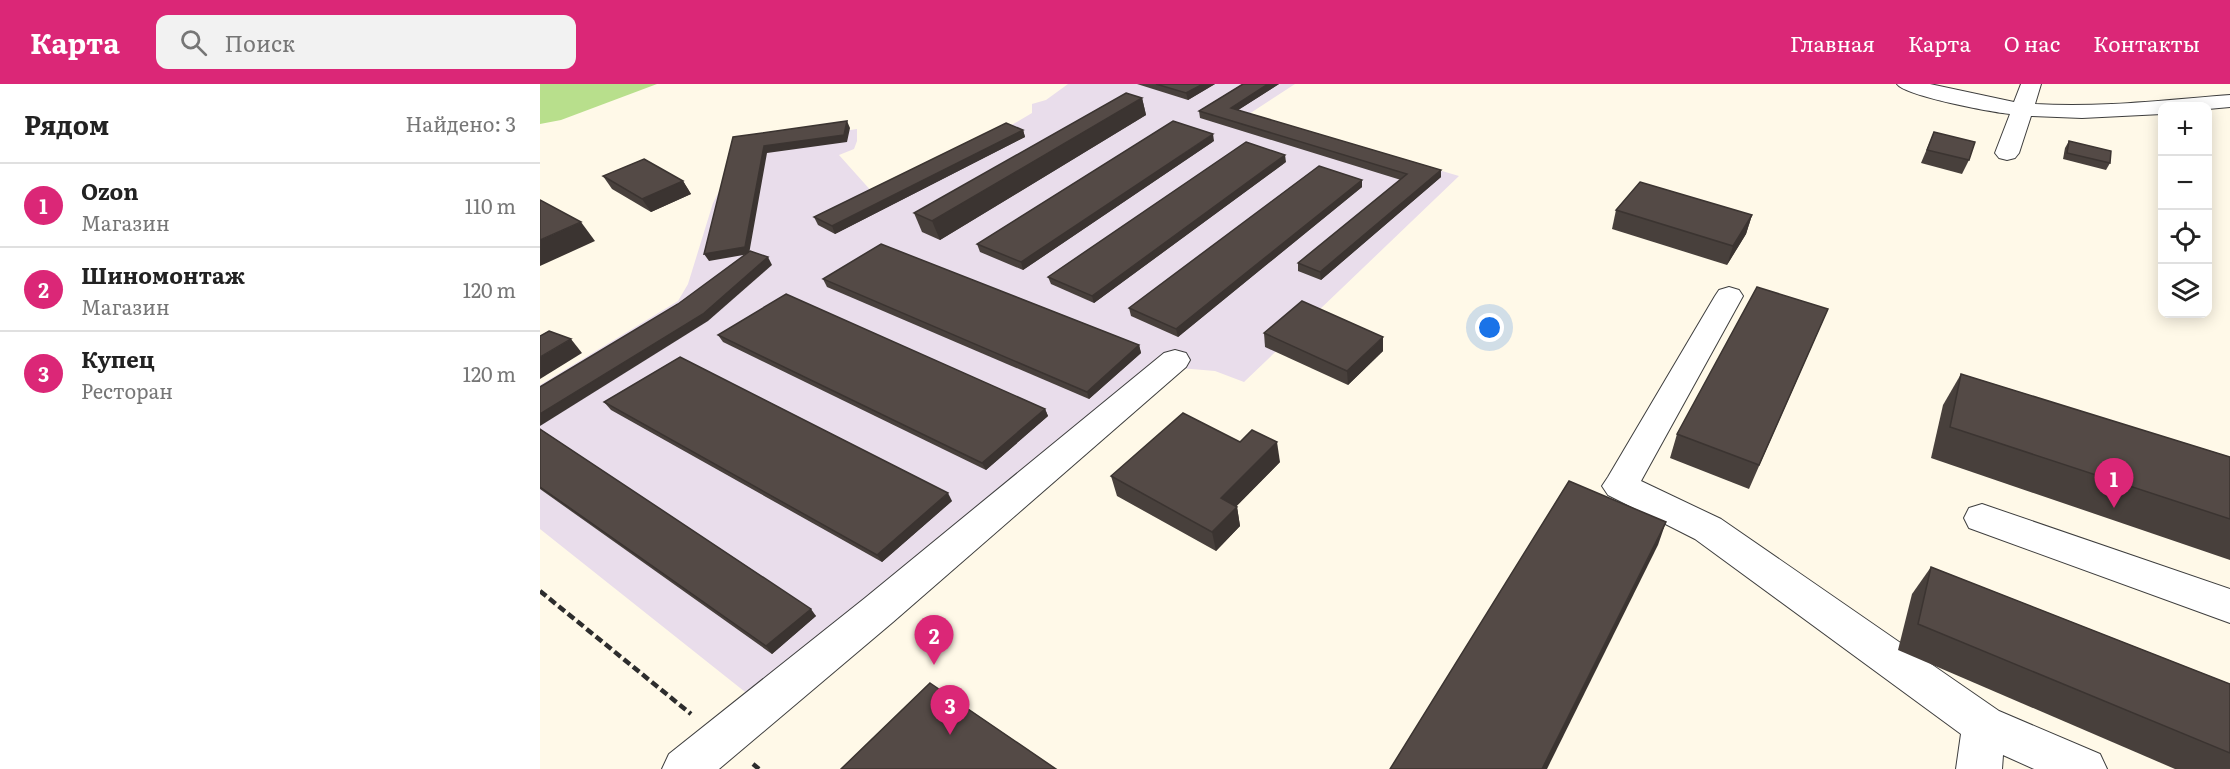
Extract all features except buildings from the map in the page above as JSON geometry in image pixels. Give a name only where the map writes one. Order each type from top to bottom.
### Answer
[{"type":"lane","points":[[1907,84],[1962,99],[2022,109],[2087,111],[2230,101]]},
{"type":"lane","points":[[2007,153],[2031,84]]},
{"type":"lane","points":[[1729,296],[1620,486],[1708,529],[1984,725],[2084,769]]},
{"type":"lane","points":[[685,769],[1175,360]]},
{"type":"lane","points":[[1982,518],[2230,606]]},
{"type":"lane","points":[[1978,769],[1984,725]]},
{"type":"path","points":[[540,591],[759,769]]},
{"type":"shaded area","points":[[1068,84],[1295,84],[1249,114],[1459,176],[1244,382],[1215,371],[1156,366],[764,707],[540,529],[540,385],[678,301],[688,284],[713,203],[743,146],[857,129],[854,149],[839,155],[873,193],[935,170],[1032,113],[1032,104],[1046,100]]},
{"type":"green space","points":[[540,84],[657,84],[561,120],[540,124]]},
{"type":"place","name":"Ozon","points":[[2114,508]]},
{"type":"place","name":"Шиномонтаж","points":[[934,665]]},
{"type":"place","name":"Купец","points":[[950,735]]}]
